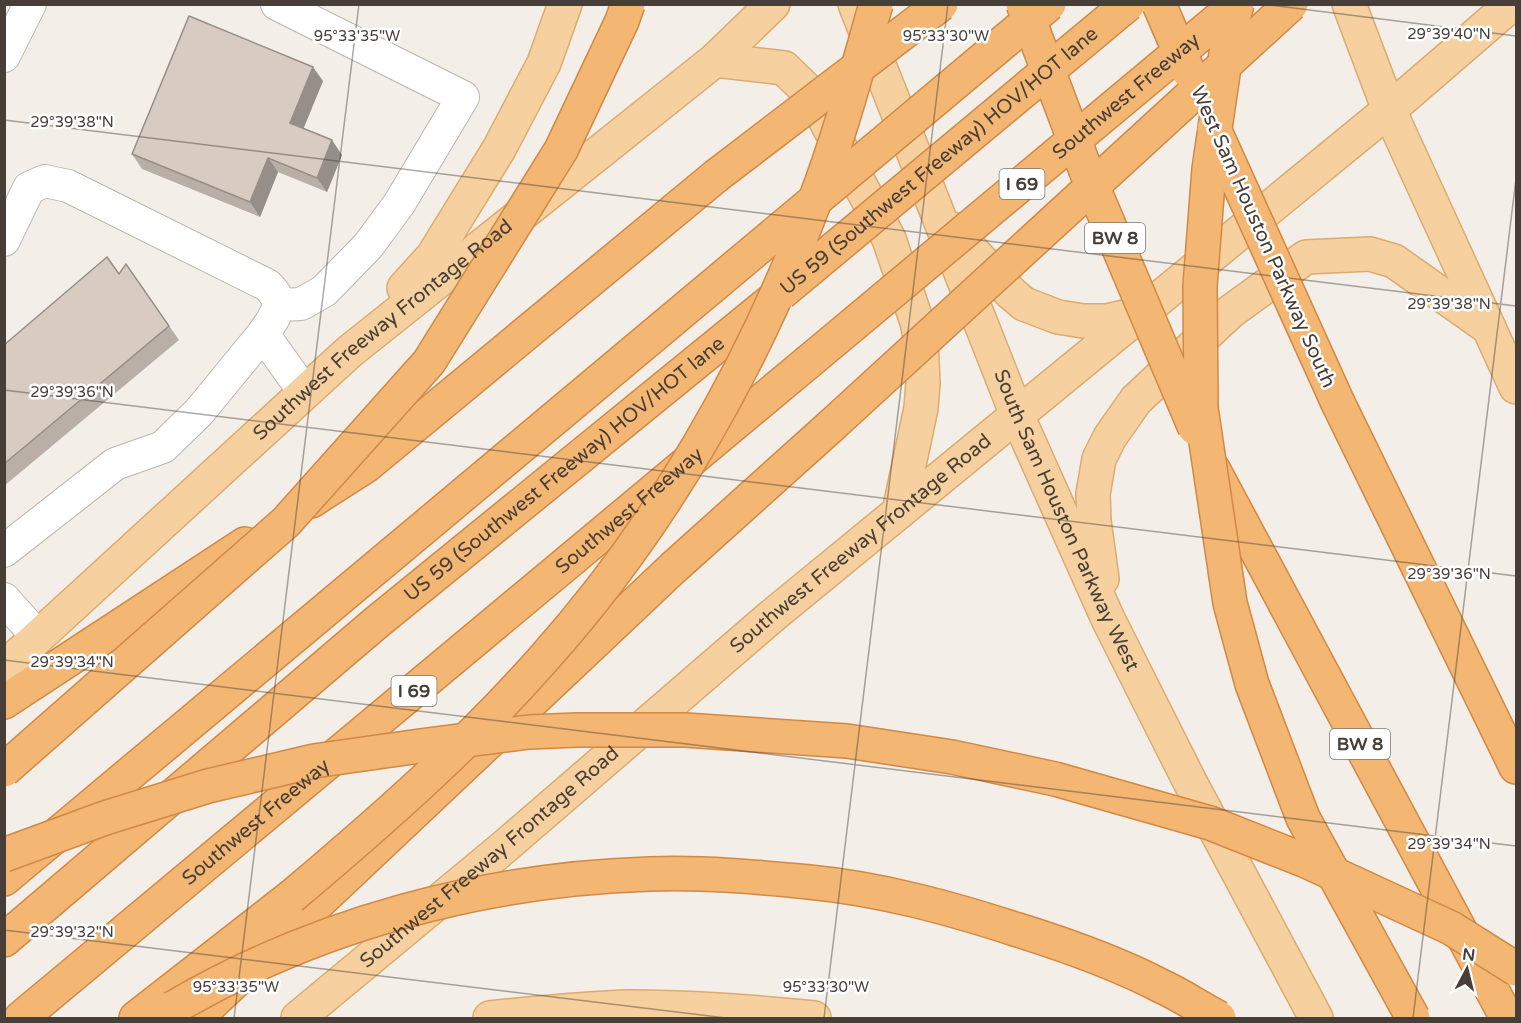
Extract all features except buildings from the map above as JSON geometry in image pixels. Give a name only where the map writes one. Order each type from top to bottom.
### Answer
[{"type":"highway","points":[[4,770],[286,522],[429,362],[561,150],[628,4]]},
{"type":"highway","points":[[136,1018],[309,882],[396,807],[460,747],[547,655],[615,571],[703,438],[775,299],[831,156],[852,93],[876,4]]},
{"type":"highway","points":[[4,702],[367,465],[717,177],[941,4]]},
{"type":"highway","name":"BW 8","points":[[1023,4],[1086,171],[1213,469],[1507,1018]]},
{"type":"highway","points":[[4,879],[1049,4]]},
{"type":"highway","name":"US 59 (Southwest Freeway) HOV/HOT lane","points":[[12,933],[377,622],[775,298],[1128,4]]},
{"type":"highway","name":"West Sam Houston Parkway South","points":[[1159,4],[1338,403],[1516,767]]},
{"type":"highway","points":[[1237,4],[1228,40],[1209,169],[1200,286],[1201,408],[1230,603],[1252,684],[1303,818],[1413,1018]]},
{"type":"highway","name":"Southwest Freeway","points":[[21,1018],[1237,4]]},
{"type":"highway","points":[[196,1018],[673,568],[1291,4]]},
{"type":"highway","points":[[4,855],[105,818],[208,786],[314,761],[420,746],[530,732],[577,730],[685,730],[847,741],[952,758],[1055,779],[1210,823],[1306,861],[1451,928],[1516,969]]},
{"type":"highway","points":[[153,1018],[267,961],[323,937],[385,916],[444,901],[545,882],[650,874],[708,875],[811,882],[893,896],[956,910],[1062,944],[1161,985],[1219,1018]]},
{"type":"main road","points":[[349,352],[433,256],[504,139],[544,63],[566,4]]},
{"type":"main road","name":"Southwest Freeway Frontage Road","points":[[4,668],[349,352],[715,60],[773,4]]},
{"type":"main road","name":"South Sam Houston Parkway West","points":[[855,4],[1017,415],[1108,619],[1190,782],[1316,1018]]},
{"type":"main road","points":[[1348,4],[1389,110],[1516,387]]},
{"type":"main road","name":"Southwest Freeway Frontage Road","points":[[298,1018],[512,840],[772,616],[1389,110],[1512,4]]},
{"type":"main road","points":[[715,60],[784,68],[812,95],[889,240],[917,322],[921,341],[923,383],[921,408],[898,512]]},
{"type":"main road","points":[[938,215],[1024,304],[1058,317],[1083,321],[1107,321],[1142,313]]},
{"type":"main road","points":[[1108,619],[1094,521],[1093,494],[1099,459],[1110,437],[1136,399],[1230,312],[1306,257],[1370,254],[1394,261],[1489,328]]},
{"type":"main road","points":[[490,1018],[632,1007],[814,1018]]},
{"type":"street","points":[[4,56],[30,4]]},
{"type":"street","points":[[277,4],[463,97],[428,159],[368,246],[324,291],[301,304],[279,305]]},
{"type":"street","points":[[4,240],[29,188],[45,182],[68,186],[267,285],[276,293],[279,305],[275,318],[263,334],[199,412],[163,447],[115,464],[4,551]]},
{"type":"street","points":[[263,334],[304,393]]},
{"type":"street","points":[[4,599],[38,638]]}]
